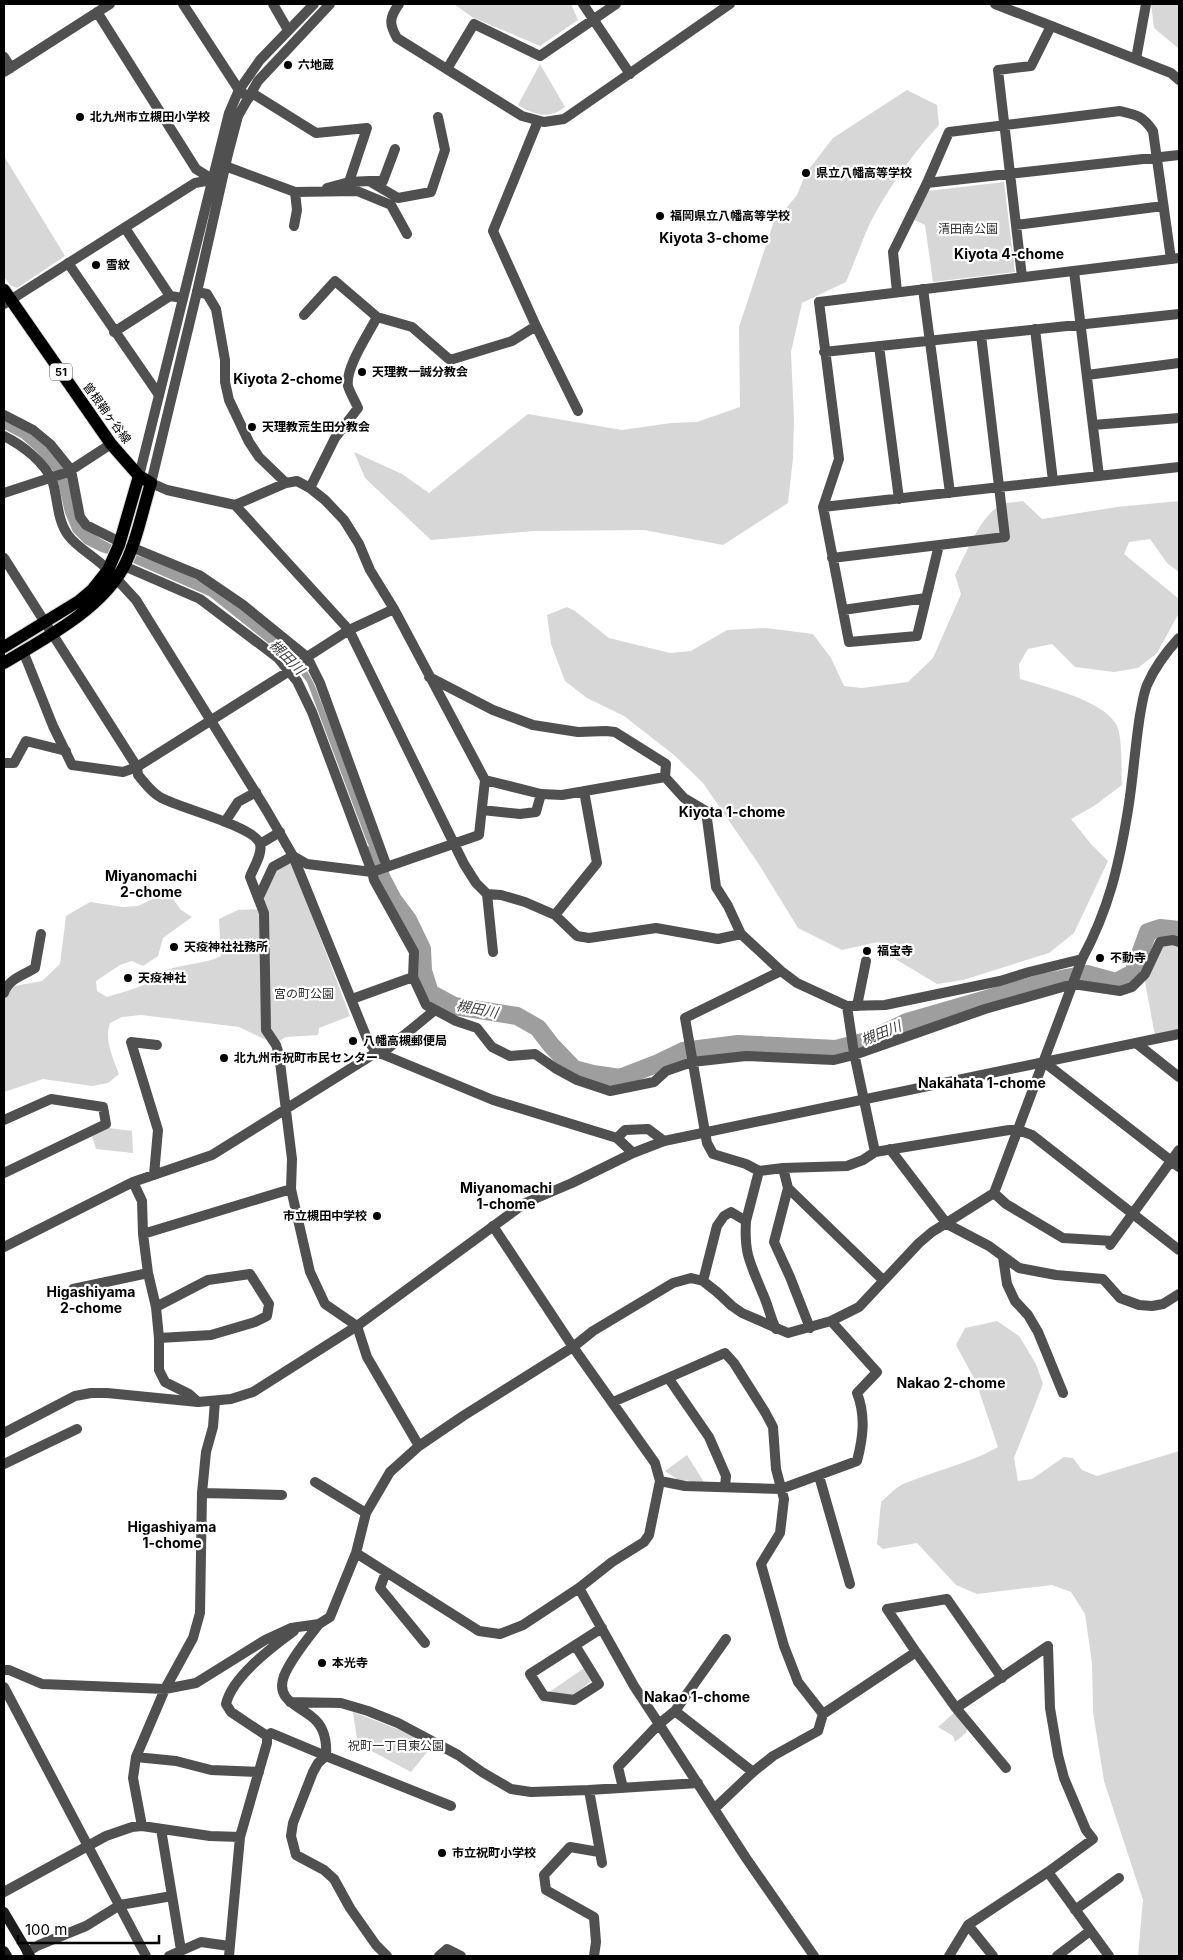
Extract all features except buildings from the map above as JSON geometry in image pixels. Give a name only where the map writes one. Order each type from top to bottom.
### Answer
[{"type":"main road","name":"曽根鞘ヶ谷線","points":[[6,298],[111,444],[139,476],[151,483]]},
{"type":"main road","points":[[4,647],[85,596],[112,569],[124,566],[125,546],[139,476]]},
{"type":"main road","points":[[4,663],[86,611],[101,598],[151,483]]},
{"type":"main road","points":[[4,1912],[29,1954]]},
{"type":"main road","points":[[4,1951],[7,1956]]},
{"type":"street","points":[[184,4],[239,90],[316,133],[367,128],[349,182]]},
{"type":"street","points":[[273,4],[288,30]]},
{"type":"street","points":[[314,4],[260,60],[239,90],[229,113],[197,292],[151,483],[167,490],[235,505],[349,630],[454,844],[470,874],[487,894],[493,952]]},
{"type":"street","points":[[139,476],[183,298],[217,179],[225,166],[238,116],[258,81],[330,4]]},
{"type":"street","points":[[399,4],[391,20],[391,28],[397,38],[522,116],[538,121],[555,122],[564,119],[730,4]]},
{"type":"street","points":[[583,4],[630,74]]},
{"type":"street","points":[[447,69],[474,24],[540,56],[616,4]]},
{"type":"street","points":[[995,4],[1171,73],[1179,80]]},
{"type":"street","points":[[1136,59],[1146,4]]},
{"type":"street","points":[[4,58],[7,70],[103,7],[196,170],[217,179]]},
{"type":"street","points":[[1022,277],[998,70],[1031,66],[1051,26]]},
{"type":"street","points":[[897,292],[893,252],[927,184],[949,132],[1120,111],[1134,114],[1146,120],[1153,131],[1163,206],[1175,258],[819,302],[839,459],[823,507],[849,642],[917,636],[939,545]]},
{"type":"street","points":[[369,181],[398,198],[431,192],[445,150],[438,117]]},
{"type":"street","points":[[538,121],[492,231],[578,411]]},
{"type":"street","points":[[311,192],[349,182],[383,181],[395,149]]},
{"type":"street","points":[[927,184],[1179,155]]},
{"type":"street","points":[[225,166],[295,192],[357,191],[391,205],[407,234]]},
{"type":"street","points":[[6,298],[68,263],[195,183],[217,179]]},
{"type":"street","points":[[294,226],[297,210],[295,192]]},
{"type":"street","points":[[1016,225],[1163,206]]},
{"type":"street","points":[[124,228],[170,296]]},
{"type":"street","points":[[68,263],[158,395]]},
{"type":"street","points":[[1074,271],[1099,476]]},
{"type":"street","points":[[304,315],[335,281],[377,316],[412,327],[450,360],[512,341],[536,326]]},
{"type":"street","points":[[923,289],[950,493]]},
{"type":"street","points":[[197,292],[207,294],[216,309],[225,360],[225,382],[229,400],[244,432],[259,457],[286,483]]},
{"type":"street","points":[[114,332],[170,296],[183,298]]},
{"type":"street","points":[[824,352],[1179,314]]},
{"type":"street","points":[[310,488],[322,468],[335,438],[358,408],[348,386],[348,376],[377,316]]},
{"type":"street","points":[[1035,329],[1053,482]]},
{"type":"street","points":[[832,558],[1005,537],[981,335]]},
{"type":"street","points":[[879,346],[898,499]]},
{"type":"street","points":[[1087,375],[1179,363]]},
{"type":"street","points":[[4,415],[33,430],[50,444],[69,471],[80,517],[86,525],[125,546],[199,575],[243,605],[305,660],[320,683],[386,868]]},
{"type":"street","points":[[1093,426],[1179,418]]},
{"type":"street","points":[[4,436],[30,454],[53,478],[59,516],[67,534],[79,547],[112,569],[136,600],[256,792],[293,856],[368,1041],[379,1053],[493,1100],[616,1138],[633,1153]]},
{"type":"street","points":[[4,493],[53,478],[69,471],[111,444]]},
{"type":"street","points":[[823,507],[1179,467]]},
{"type":"street","points":[[235,505],[286,483],[297,481],[326,500],[344,520],[359,544],[370,570],[394,609],[485,780],[479,835],[372,872],[307,864],[293,856]]},
{"type":"street","points":[[4,558],[43,622],[138,767],[138,775],[161,798],[225,822],[257,839],[260,844],[261,850],[250,877],[264,914],[266,1030],[276,1045],[279,1054],[292,1159],[291,1189],[303,1243],[314,1284],[325,1304],[356,1326],[367,1357],[419,1446]]},
{"type":"street","points":[[124,566],[200,599],[278,658],[290,670],[312,712],[374,880],[414,952],[413,977],[426,1005],[456,1021],[477,1028],[492,1047],[510,1056],[535,1054],[555,1068],[578,1080],[610,1090],[654,1082],[691,1053],[834,1060],[985,1009],[1074,984],[1120,991],[1132,987],[1145,974],[1160,942],[1173,940],[1179,942]]},
{"type":"street","points":[[843,610],[926,598]]},
{"type":"street","points":[[24,651],[53,726],[72,765],[123,772],[138,767],[349,630],[394,609]]},
{"type":"street","points":[[387,1956],[376,1945],[350,1908],[334,1879],[324,1870],[296,1855],[291,1836],[293,1823],[312,1772],[326,1756],[327,1743],[322,1730],[314,1718],[290,1702],[283,1692],[284,1678],[293,1660],[319,1624],[330,1617],[356,1552],[366,1513],[390,1472],[419,1446],[463,1416],[573,1347],[592,1331],[673,1282],[692,1278],[703,1281],[732,1306],[776,1329],[788,1333],[810,1328],[831,1321],[859,1307],[918,1243],[932,1232],[994,1194],[1074,984],[1080,963],[1096,934],[1109,899],[1120,853],[1144,694],[1148,683],[1168,650],[1179,638]]},
{"type":"street","points":[[429,677],[493,710],[532,724],[578,732],[615,732],[666,764],[665,777],[684,798],[706,811],[716,887],[728,906],[741,934],[781,972],[797,983],[852,1006],[885,1005],[1000,981],[1029,972],[1080,963]]},
{"type":"street","points":[[4,763],[14,763],[26,742],[66,751]]},
{"type":"street","points":[[485,780],[541,794],[562,795],[665,777]]},
{"type":"street","points":[[555,914],[597,863],[584,791]]},
{"type":"street","points":[[225,822],[238,802],[256,792]]},
{"type":"street","points":[[482,810],[520,814],[536,812],[541,794]]},
{"type":"street","points":[[260,844],[280,832]]},
{"type":"street","points":[[259,897],[274,867],[293,856]]},
{"type":"street","points":[[487,894],[501,895],[526,902],[555,914],[577,936],[589,938],[656,928],[718,939],[741,934]]},
{"type":"street","points":[[4,992],[4,989],[18,976],[34,968],[41,934]]},
{"type":"street","points":[[866,961],[852,1006],[852,1039],[875,1152]]},
{"type":"street","points":[[781,972],[686,1018],[707,1143],[713,1154],[746,1164],[759,1172],[783,1168],[847,1166],[875,1152],[1018,1130],[1032,1135],[1179,1250]]},
{"type":"street","points":[[352,999],[413,977]]},
{"type":"street","points":[[4,1247],[134,1182],[212,1155],[286,1108],[379,1053],[435,1010]]},
{"type":"street","points":[[4,1433],[75,1396],[108,1392],[198,1402],[231,1399],[252,1392],[356,1326],[524,1203],[572,1184],[633,1153],[664,1141],[1179,1034]]},
{"type":"street","points":[[154,1175],[158,1130],[131,1042],[157,1045]]},
{"type":"street","points":[[1136,1043],[1179,1077]]},
{"type":"street","points":[[1044,1062],[1175,1164]]},
{"type":"street","points":[[4,1120],[51,1099],[103,1107],[106,1124],[4,1173]]},
{"type":"street","points":[[616,1138],[625,1130],[648,1129],[664,1141]]},
{"type":"street","points":[[890,1149],[946,1224],[989,1246],[1019,1268],[1056,1275],[1095,1275],[1103,1279],[1120,1298],[1139,1305],[1152,1306],[1164,1304],[1179,1294]]},
{"type":"street","points":[[994,1194],[1006,1204],[1063,1238],[1111,1243],[1132,1214],[1175,1164],[1179,1150]]},
{"type":"street","points":[[783,1168],[788,1188],[774,1242],[810,1328]]},
{"type":"street","points":[[759,1172],[746,1221],[744,1242],[751,1268],[763,1293],[770,1317],[776,1329]]},
{"type":"street","points":[[134,1182],[142,1200],[143,1234],[148,1273],[156,1307],[159,1338],[159,1370],[165,1382],[189,1394],[198,1402]]},
{"type":"street","points":[[788,1188],[883,1280]]},
{"type":"street","points":[[143,1234],[291,1189]]},
{"type":"street","points":[[703,1281],[717,1226],[724,1216],[731,1212],[746,1221]]},
{"type":"street","points":[[356,1552],[479,1631],[500,1634],[523,1625],[579,1588],[612,1562],[644,1542],[649,1535],[660,1481],[655,1463],[573,1347],[493,1226]]},
{"type":"street","points":[[1003,1257],[1007,1284],[1015,1301],[1028,1314],[1038,1332],[1063,1393]]},
{"type":"street","points":[[73,1289],[148,1273]]},
{"type":"street","points":[[156,1307],[208,1280],[250,1274],[269,1304],[267,1316],[211,1336],[159,1338]]},
{"type":"street","points":[[660,1481],[685,1486],[781,1490],[857,1461],[861,1446],[863,1423],[862,1405],[857,1393],[877,1372],[831,1321]]},
{"type":"street","points":[[613,1402],[725,1353],[739,1371],[773,1427],[776,1469],[784,1499],[780,1533],[761,1564],[784,1646],[798,1682],[823,1714]]},
{"type":"street","points":[[669,1378],[708,1437],[726,1476],[725,1487]]},
{"type":"street","points":[[142,1826],[133,1778],[136,1757],[165,1689],[193,1638],[200,1613],[202,1493],[214,1401]]},
{"type":"street","points":[[4,1464],[77,1429]]},
{"type":"street","points":[[819,1476],[850,1584]]},
{"type":"street","points":[[315,1482],[366,1513]]},
{"type":"street","points":[[202,1493],[282,1495]]},
{"type":"street","points":[[386,1572],[380,1588],[425,1643]]},
{"type":"street","points":[[579,1588],[634,1686],[714,1809],[814,1956]]},
{"type":"street","points":[[1002,1678],[947,1599],[887,1609],[956,1708],[1006,1768]]},
{"type":"street","points":[[4,1670],[9,1670],[42,1684],[165,1689],[196,1682],[265,1640],[291,1628],[319,1624]]},
{"type":"street","points":[[169,1956],[201,1942],[229,1951],[240,1838],[267,1743],[266,1736],[231,1712],[226,1704],[228,1695],[239,1680],[257,1662],[300,1626]]},
{"type":"street","points":[[575,1645],[599,1684],[574,1700],[544,1696],[530,1674],[575,1645],[602,1628]]},
{"type":"street","points":[[623,1788],[618,1766],[675,1710],[726,1638]]},
{"type":"street","points":[[949,1956],[968,1925],[1048,1872],[1093,1839],[1086,1830],[1064,1778],[1058,1755],[1050,1708],[1048,1646],[956,1708]]},
{"type":"street","points":[[714,1809],[773,1756],[818,1731],[823,1714],[916,1652]]},
{"type":"street","points":[[4,1687],[146,1956]]},
{"type":"street","points":[[290,1702],[341,1703],[368,1711],[398,1723],[458,1754],[482,1772],[511,1789],[531,1792],[698,1783]]},
{"type":"street","points":[[675,1710],[753,1772]]},
{"type":"street","points":[[266,1736],[271,1732],[451,1806]]},
{"type":"street","points":[[136,1757],[176,1761],[211,1770],[259,1772]]},
{"type":"street","points":[[590,1790],[602,1864]]},
{"type":"street","points":[[4,1892],[120,1830],[142,1826],[210,1836],[240,1838]]},
{"type":"street","points":[[161,1829],[180,1950]]},
{"type":"street","points":[[594,1956],[596,1942],[594,1917],[546,1890],[544,1875],[570,1847],[599,1852]]},
{"type":"street","points":[[1048,1872],[1109,1956]]},
{"type":"street","points":[[1075,1910],[1119,1878]]},
{"type":"street","points":[[29,1954],[39,1945],[86,1926],[120,1905],[172,1896]]},
{"type":"street","points":[[968,1925],[993,1956]]},
{"type":"street","points":[[1057,1956],[1090,1931]]},
{"type":"street","points":[[439,1956],[447,1949],[461,1956]]},
{"type":"green space","points":[[454,4],[571,4],[578,20],[540,46],[472,17]]},
{"type":"green space","points":[[1151,4],[1179,4],[1179,49],[1154,28]]},
{"type":"green space","points":[[540,64],[565,107],[553,114],[542,115],[518,105]]},
{"type":"green space","points":[[907,90],[937,105],[939,125],[910,160],[884,199],[869,225],[846,282],[802,303],[791,352],[794,420],[793,458],[788,503],[723,545],[644,530],[534,531],[431,540],[365,478],[354,452],[402,474],[429,493],[528,414],[622,430],[671,423],[697,422],[740,407],[739,327],[773,224],[797,195],[806,173],[833,138]]},
{"type":"green space","points":[[4,156],[65,256],[17,288],[10,285],[4,277]]},
{"type":"green space","name":"清田南公園","points":[[1004,182],[1015,272],[933,282],[925,225],[914,220],[927,191]]},
{"type":"green space","points":[[1023,501],[1042,519],[1117,507],[1179,501],[1179,572],[1167,563],[1150,539],[1129,542],[1124,554],[1179,599],[1179,613],[1157,653],[1138,668],[1114,672],[1075,667],[1052,644],[1028,649],[1019,664],[1020,679],[1058,690],[1086,701],[1099,708],[1116,724],[1120,736],[1122,785],[1094,806],[1071,819],[1091,844],[1108,861],[1074,933],[1049,953],[963,980],[937,984],[897,960],[878,942],[842,950],[798,928],[758,863],[703,783],[674,755],[624,716],[587,698],[565,681],[551,644],[547,615],[567,607],[575,611],[609,638],[670,653],[691,651],[727,630],[766,628],[813,634],[831,658],[844,686],[862,688],[908,682],[933,658],[961,594],[955,575],[981,525],[995,509],[1003,504]]},
{"type":"green space","name":"宮の町公園","points":[[291,861],[350,1016],[319,1028],[318,1035],[286,1037],[278,1042],[273,1035],[264,1039],[239,1027],[141,1015],[122,1017],[110,1023],[108,1029],[110,1049],[119,1074],[108,1083],[92,1086],[43,1079],[4,1092],[4,988],[42,981],[60,964],[66,916],[90,902],[123,907],[138,906],[155,898],[173,899],[181,910],[192,917],[163,938],[158,956],[143,966],[132,961],[120,965],[96,981],[97,991],[107,997],[142,986],[166,970],[208,961],[221,956],[219,919],[238,910],[266,909],[263,897],[278,868]]},
{"type":"green space","points":[[1170,943],[1179,945],[1179,1031],[1155,1036],[1145,982],[1162,946]]},
{"type":"green space","points":[[109,1128],[132,1131],[133,1153],[96,1149],[92,1136]]},
{"type":"green space","points":[[997,1321],[1019,1336],[1036,1364],[1043,1384],[1014,1458],[1018,1481],[1032,1479],[1064,1457],[1073,1458],[1082,1470],[1097,1476],[1179,1451],[1179,1956],[1138,1956],[1143,1900],[1104,1781],[1093,1712],[1092,1663],[1085,1614],[1071,1592],[1052,1585],[977,1594],[956,1585],[917,1543],[883,1549],[877,1544],[881,1502],[894,1490],[903,1484],[975,1458],[998,1447],[976,1382],[956,1345],[965,1328]]},
{"type":"green space","points":[[687,1455],[704,1482],[678,1480],[665,1471]]},
{"type":"green space","points":[[584,1668],[591,1681],[572,1697],[548,1693]]},
{"type":"green space","name":"祝町一丁目東公園","points":[[353,1712],[400,1730],[432,1746],[411,1772],[364,1747],[357,1739]]},
{"type":"green space","points":[[955,1712],[968,1726],[966,1733],[955,1742],[953,1736],[938,1727]]},
{"type":"water","points":[[4,419],[43,443],[56,457],[66,471],[83,519],[90,531],[110,544],[179,571],[211,588],[247,613],[294,654],[315,686],[379,851],[381,862],[379,864],[367,842],[307,682],[292,663],[209,596],[85,544],[73,532],[65,513],[54,472],[37,452],[21,438],[4,429]]},
{"type":"waterway","name":"槻田川","points":[[375,852],[381,877],[393,900],[408,920],[422,949],[423,971],[430,993],[454,1006],[517,1016],[538,1028],[574,1069],[620,1078],[683,1051],[738,1044],[836,1049],[867,1041],[907,1022],[1045,982],[1087,974],[1116,982],[1133,973],[1148,932],[1160,928],[1179,930]]},
{"type":"place","name":"六地蔵","points":[[288,65]]},
{"type":"place","name":"北九州市立槻田小学校","points":[[80,117]]},
{"type":"place","name":"県立八幡高等学校","points":[[806,173]]},
{"type":"place","name":"福岡県立八幡高等学校","points":[[660,216]]},
{"type":"place","name":"雪紋","points":[[96,265]]},
{"type":"place","name":"天理教一誠分教会","points":[[362,372]]},
{"type":"place","name":"天理教荒生田分教会","points":[[252,427]]},
{"type":"place","name":"天疫神社社務所","points":[[174,947]]},
{"type":"place","name":"福宝寺","points":[[867,951]]},
{"type":"place","name":"不動寺","points":[[1100,958]]},
{"type":"place","name":"天疫神社","points":[[128,978]]},
{"type":"place","name":"八幡高槻郵便局","points":[[353,1041]]},
{"type":"place","name":"北九州市祝町市民センター","points":[[224,1058]]},
{"type":"place","name":"市立槻田中学校","points":[[377,1216]]},
{"type":"place","name":"本光寺","points":[[322,1663]]},
{"type":"place","name":"市立祝町小学校","points":[[442,1853]]},
{"type":"district","name":"Kiyota 3-chome","points":[[714,238]]},
{"type":"district","name":"Kiyota 4-chome","points":[[1009,254]]},
{"type":"district","name":"Kiyota 2-chome","points":[[288,379]]},
{"type":"district","name":"Kiyota 1-chome","points":[[732,812]]},
{"type":"district","name":"Miyanomachi 2-chome","points":[[151,884]]},
{"type":"district","name":"Nakahata 1-chome","points":[[982,1083]]},
{"type":"district","name":"Miyanomachi 1-chome","points":[[506,1196]]},
{"type":"district","name":"Higashiyama 2-chome","points":[[91,1300]]},
{"type":"district","name":"Nakao 2-chome","points":[[951,1383]]},
{"type":"district","name":"Higashiyama 1-chome","points":[[172,1535]]},
{"type":"district","name":"Nakao 1-chome","points":[[697,1697]]}]
